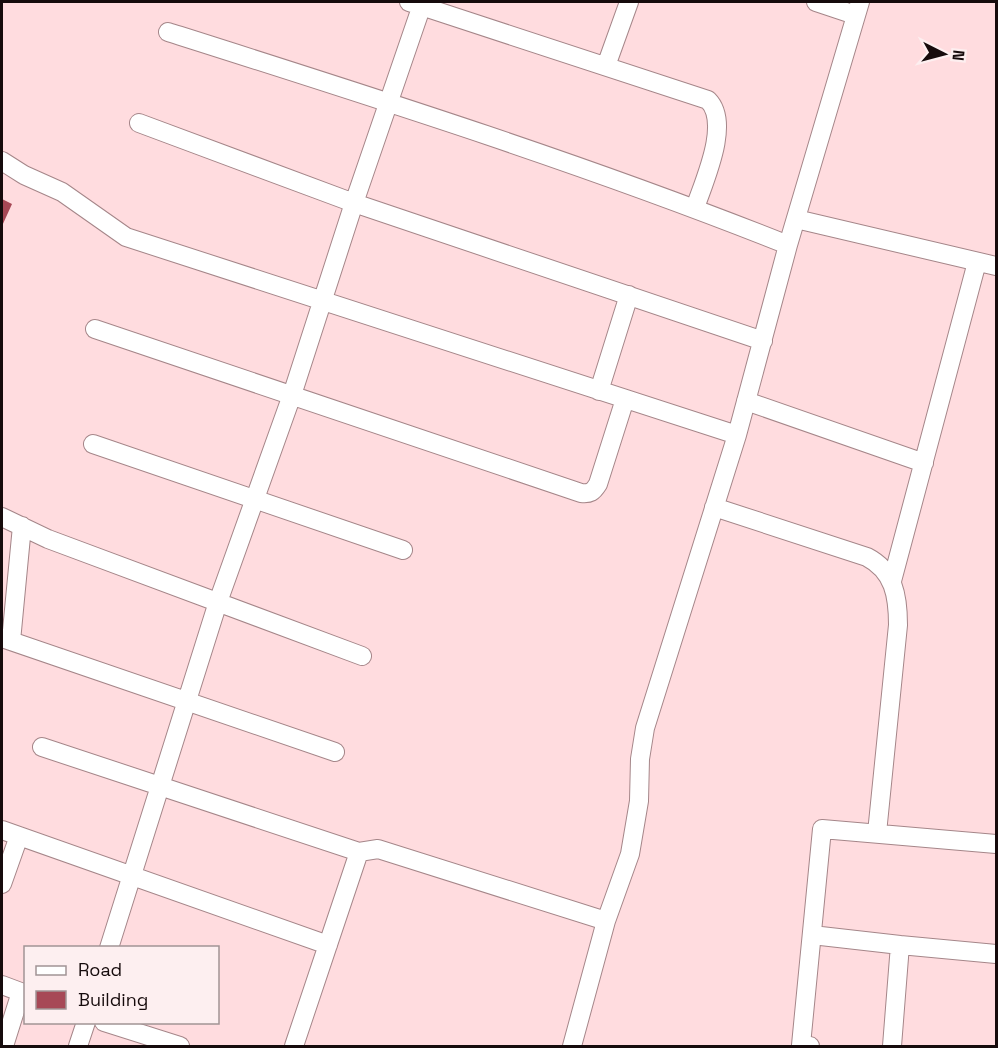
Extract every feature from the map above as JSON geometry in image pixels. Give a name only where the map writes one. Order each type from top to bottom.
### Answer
[{"type":"street","points":[[606,66],[629,2]]},
{"type":"street","points":[[572,1047],[606,921],[630,854],[639,801],[640,759],[645,728],[737,435],[788,245],[857,8],[816,2]]},
{"type":"street","points":[[110,946],[218,602],[292,395],[418,3],[702,98],[712,105],[718,120],[718,130],[695,208]]},
{"type":"street","points":[[168,32],[388,102],[695,208],[788,245]]},
{"type":"street","points":[[139,123],[354,203],[763,341]]},
{"type":"street","points":[[2,161],[24,175],[62,192],[126,237],[737,435]]},
{"type":"street","points":[[796,219],[996,266]]},
{"type":"street","points":[[892,581],[977,262]]},
{"type":"street","points":[[599,391],[629,295]]},
{"type":"street","points":[[94,330],[587,494],[593,491],[598,484],[625,399]]},
{"type":"street","points":[[746,401],[924,463]]},
{"type":"street","points":[[93,444],[403,550]]},
{"type":"street","points":[[714,507],[867,557],[885,569],[892,581],[898,607],[898,625],[877,833]]},
{"type":"street","points":[[2,517],[48,538],[362,656]]},
{"type":"street","points":[[22,526],[6,639],[335,752]]},
{"type":"street","points":[[42,747],[359,852],[378,849],[606,921]]},
{"type":"street","points":[[810,1047],[801,1045],[822,829],[996,844]]},
{"type":"street","points":[[2,830],[328,945]]},
{"type":"street","points":[[2,884],[19,836]]},
{"type":"street","points":[[294,1047],[359,852]]},
{"type":"street","points":[[812,935],[996,954]]},
{"type":"street","points":[[892,1047],[900,945]]},
{"type":"street","points":[[2,985],[23,993],[4,1047]]},
{"type":"street","points":[[78,1047],[86,1024]]},
{"type":"street","points":[[107,1024],[180,1047]]},
{"type":"building","points":[[2,199],[12,204],[2,226]]}]
